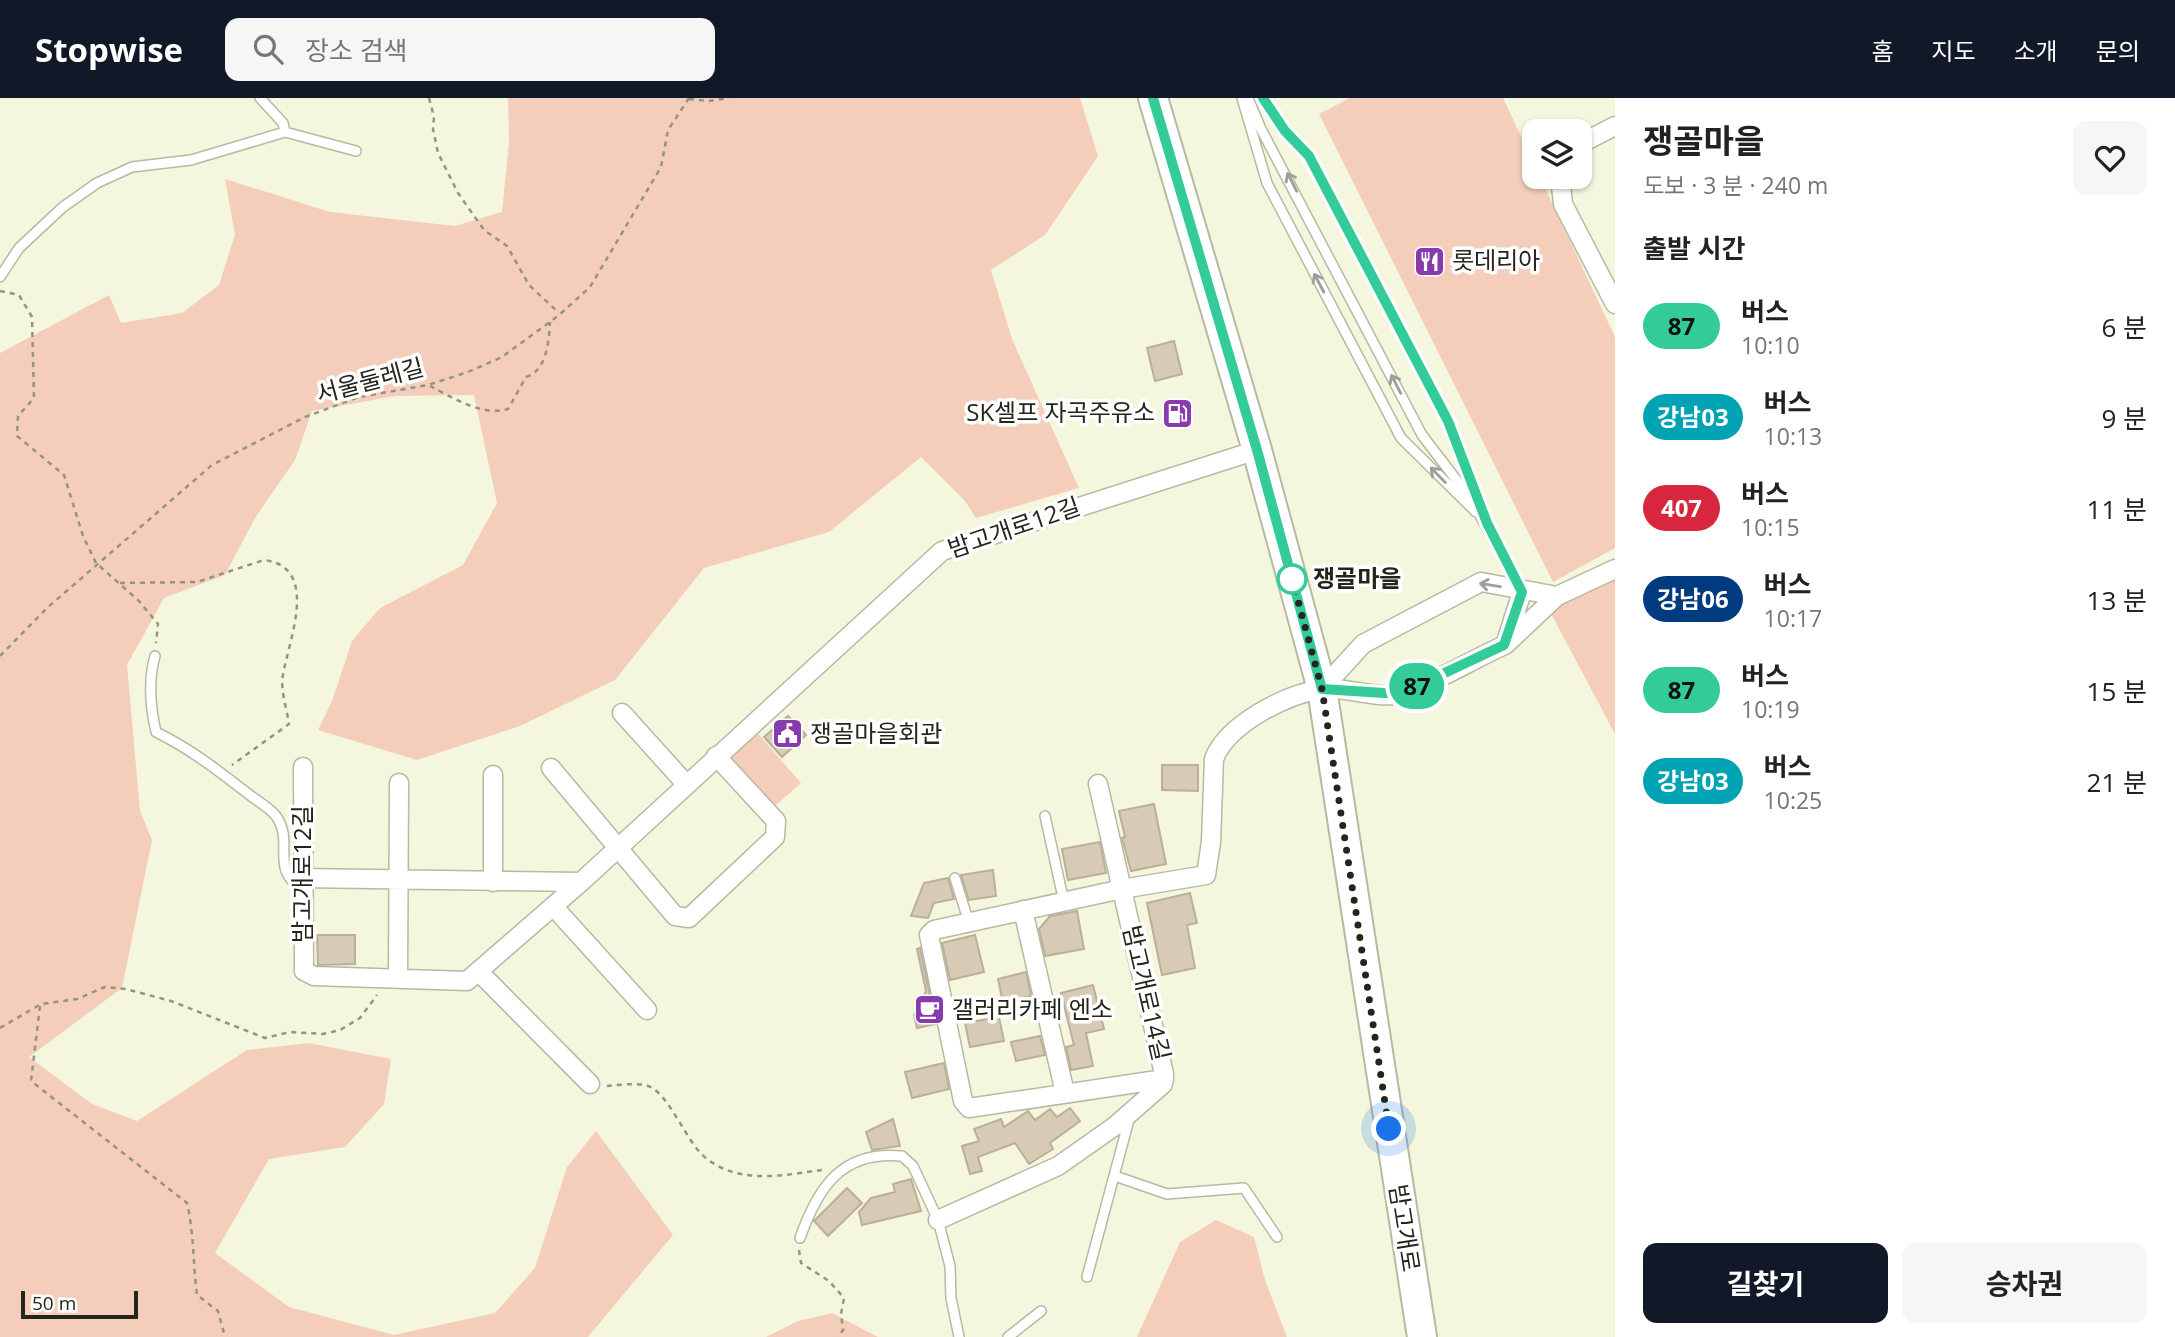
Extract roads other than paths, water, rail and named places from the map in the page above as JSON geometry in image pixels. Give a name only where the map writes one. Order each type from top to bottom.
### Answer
[{"type":"main road","name":"밤고개로","points":[[1153,98],[1257,450],[1322,689],[1422,1337]]},
{"type":"street","points":[[1592,138],[1615,126]]},
{"type":"street","points":[[1561,189],[1563,204],[1615,304]]},
{"type":"street","name":"밤고개로12길","points":[[303,767],[304,971],[314,976],[467,981],[581,882],[942,551],[1257,450]]},
{"type":"street","points":[[1322,689],[1400,694],[1504,645],[1557,597],[1615,569]]},
{"type":"street","points":[[1322,689],[1363,644],[1481,582],[1557,597]]},
{"type":"street","points":[[1504,645],[1522,592]]},
{"type":"street","name":"밤고개로14길","points":[[1065,1093],[969,1108],[963,1101],[928,942],[934,930],[1122,889],[1206,875],[1211,842],[1214,759],[1219,747],[1272,704],[1322,689]]},
{"type":"street","points":[[622,713],[686,784]]},
{"type":"street","points":[[551,768],[675,916],[688,918],[775,837],[777,829],[776,821],[716,756]]},
{"type":"street","points":[[493,775],[493,882]]},
{"type":"street","points":[[393,978],[400,783]]},
{"type":"street","name":"밤고개로14길","points":[[938,1220],[1058,1166],[1161,1088],[1164,1079],[1098,784]]},
{"type":"street","points":[[302,883],[398,879],[581,882]]},
{"type":"street","points":[[553,906],[647,1010]]},
{"type":"street","points":[[1023,910],[1065,1093],[1164,1079]]},
{"type":"street","points":[[479,972],[590,1084]]},
{"type":"lane","points":[[260,98],[283,123],[285,132]]},
{"type":"lane","points":[[1242,98],[1266,183],[1401,438],[1487,523]]},
{"type":"lane","points":[[1248,98],[1261,129],[1422,435],[1487,523]]},
{"type":"lane","points":[[1263,98],[1285,131],[1309,156],[1442,409],[1487,523],[1522,592]]},
{"type":"lane","points":[[0,277],[19,248],[63,207],[97,183],[131,167],[191,160],[285,132],[356,151]]},
{"type":"lane","points":[[155,656],[150,674],[151,712],[156,732],[188,747],[276,816],[283,834],[284,870],[290,881],[302,883]]},
{"type":"lane","points":[[1045,817],[1064,902]]},
{"type":"lane","points":[[956,878],[969,923]]},
{"type":"lane","points":[[1087,1277],[1130,1114]]},
{"type":"lane","points":[[800,1238],[810,1209],[842,1167],[855,1159],[902,1156],[913,1166],[938,1220],[950,1266],[951,1298],[959,1337]]},
{"type":"lane","points":[[1115,1176],[1167,1194],[1244,1188],[1277,1237]]},
{"type":"lane","points":[[1008,1337],[1041,1311]]},
{"type":"place","name":"롯데리아","points":[[1429,261]]},
{"type":"place","name":"SK셀프 자곡주유소","points":[[1178,413]]},
{"type":"place","name":"쟁골마을","points":[[1292,579]]},
{"type":"place","name":"쟁골마을회관","points":[[787,734]]},
{"type":"place","name":"갤러리카페 엔소","points":[[929,1010]]}]
